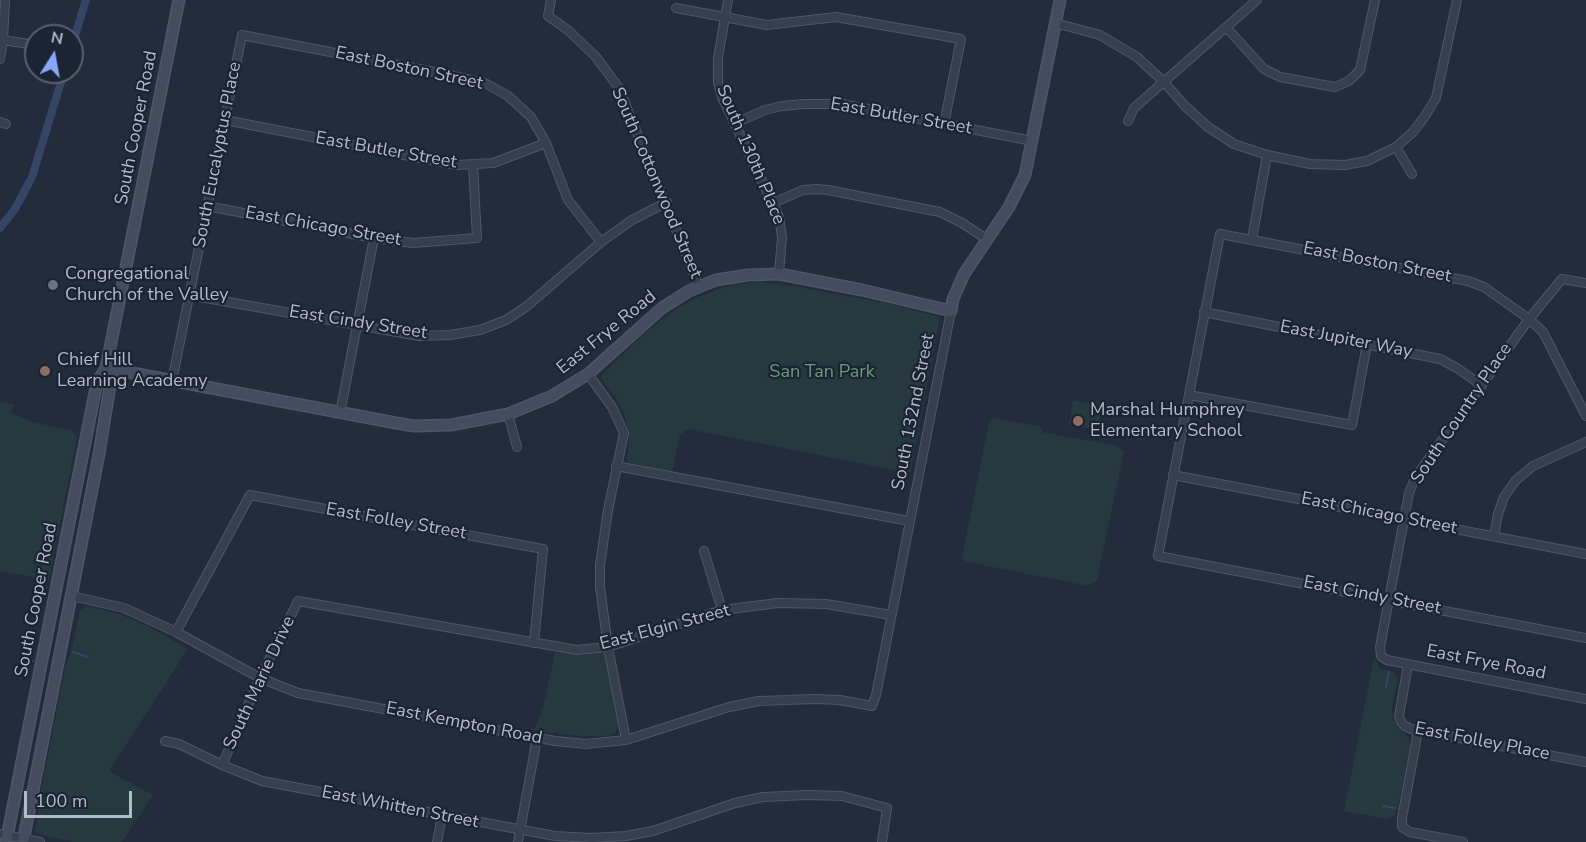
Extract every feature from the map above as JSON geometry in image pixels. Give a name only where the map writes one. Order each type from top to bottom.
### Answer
[{"type":"main road","name":"South Cooper Road","points":[[4,837],[56,593],[97,382],[106,368],[179,0]]},
{"type":"main road","name":"South 132nd Street","points":[[951,311],[953,299],[964,274],[988,240],[1025,175],[1060,0]]},
{"type":"main road","name":"East Frye Road","points":[[106,368],[340,413],[405,424],[436,426],[471,423],[508,414],[547,399],[588,374],[662,308],[699,286],[717,280],[735,276],[779,274],[862,290],[951,311]]},
{"type":"main road","name":"South Cooper Road","points":[[23,840],[103,428],[110,386],[106,368]]},
{"type":"main road","points":[[88,425],[103,428]]},
{"type":"main road","points":[[56,593],[72,596]]},
{"type":"street","points":[[0,59],[4,0]]},
{"type":"street","name":"South Cottonwood Street","points":[[552,0],[548,16],[569,31],[596,57],[619,88],[699,286]]},
{"type":"street","name":"South 130th Place","points":[[728,0],[718,58],[718,82],[722,97],[779,217],[782,237],[779,274]]},
{"type":"street","points":[[1128,121],[1134,108],[1257,0]]},
{"type":"street","points":[[1226,27],[1264,69],[1280,77],[1335,87],[1349,81],[1360,70],[1375,0]]},
{"type":"street","points":[[1055,23],[1100,35],[1137,57],[1208,127],[1234,144],[1267,155],[1310,164],[1344,165],[1367,161],[1396,147],[1413,132],[1437,98],[1457,0]]},
{"type":"street","points":[[676,8],[767,25],[836,17],[961,39],[944,124]]},
{"type":"street","name":"South Eucalyptus Place","points":[[172,381],[242,35]]},
{"type":"street","name":"East Boston Street","points":[[242,35],[485,83],[508,96],[531,117],[546,144],[568,200],[601,242]]},
{"type":"street","points":[[3,40],[24,43]]},
{"type":"street","name":"East Butler Street","points":[[735,123],[782,106],[842,105],[1033,141]]},
{"type":"street","name":"East Butler Street","points":[[225,120],[456,165],[473,165],[506,159],[546,144]]},
{"type":"street","points":[[1396,147],[1412,174]]},
{"type":"street","points":[[1252,239],[1267,155]]},
{"type":"street","name":"East Chicago Street","points":[[207,206],[374,238],[412,243],[477,238],[473,165]]},
{"type":"street","points":[[773,202],[803,190],[828,190],[940,212],[988,240]]},
{"type":"street","name":"East Cindy Street","points":[[189,295],[419,336],[450,335],[480,330],[506,320],[526,307],[601,242],[632,220],[667,202]]},
{"type":"street","name":"East Boston Street","points":[[1204,312],[1220,234],[1468,281],[1484,287],[1529,318],[1543,332],[1586,416]]},
{"type":"street","points":[[340,413],[374,238]]},
{"type":"street","points":[[1529,318],[1562,279],[1586,283]]},
{"type":"street","name":"South 132nd Street","points":[[872,706],[951,311]]},
{"type":"street","points":[[1173,475],[1204,312]]},
{"type":"street","name":"East Jupiter Way","points":[[1204,312],[1440,359],[1481,385]]},
{"type":"street","name":"South Country Place","points":[[1381,656],[1380,647],[1409,493],[1415,478],[1529,318]]},
{"type":"street","points":[[1189,395],[1353,425],[1367,344]]},
{"type":"street","points":[[588,374],[612,406],[624,433],[616,466],[600,565],[600,587],[608,647],[626,740]]},
{"type":"street","points":[[508,414],[517,447]]},
{"type":"street","points":[[1494,536],[1504,497],[1515,481],[1533,466],[1586,442]]},
{"type":"street","points":[[616,466],[909,521]]},
{"type":"street","name":"East Cindy Street","points":[[1173,475],[1158,556],[1586,638]]},
{"type":"street","name":"East Chicago Street","points":[[1173,475],[1586,554]]},
{"type":"street","name":"East Folley Street","points":[[176,632],[250,495],[543,549],[534,642]]},
{"type":"street","points":[[704,551],[722,610]]},
{"type":"street","name":"East Kempton Road","points":[[72,596],[124,608],[176,632],[260,678],[298,693],[537,738],[586,744],[626,740],[729,707],[759,701],[815,699],[872,706]]},
{"type":"street","name":"East Elgin Street","points":[[298,601],[577,650],[608,647],[722,610],[778,603],[826,604],[891,615]]},
{"type":"street","name":"South Marie Drive","points":[[222,765],[260,678],[298,601]]},
{"type":"street","name":"East Frye Road","points":[[1381,656],[1387,660],[1408,665],[1586,699]]},
{"type":"street","name":"East Folley Place","points":[[1408,665],[1399,716],[1405,726],[1419,731],[1586,762]]},
{"type":"street","points":[[1419,731],[1402,827],[1410,832],[1463,842]]},
{"type":"street","points":[[518,842],[537,738]]},
{"type":"street","name":"East Whitten Street","points":[[165,741],[179,744],[262,781],[555,836],[591,838],[626,836],[653,831],[735,803],[763,797],[842,796],[887,808],[882,842]]},
{"type":"street","points":[[437,842],[442,816]]},
{"type":"street","points":[[4,837],[40,842]]},
{"type":"green space","name":"San Tan Park","points":[[756,282],[794,286],[890,304],[940,317],[910,473],[687,429],[680,435],[672,472],[627,462],[629,433],[624,413],[600,377],[639,338],[670,313],[695,298],[723,287]]},
{"type":"green space","points":[[1073,400],[1103,406],[1098,430],[1069,425]]},
{"type":"green space","points":[[0,402],[14,404],[11,413],[32,422],[72,430],[77,438],[49,580],[0,571]]},
{"type":"green space","points":[[995,418],[1042,427],[1042,432],[1118,446],[1124,452],[1097,580],[1088,586],[967,562],[962,557],[989,422]]},
{"type":"green space","points":[[86,606],[119,614],[139,622],[188,649],[109,771],[153,795],[122,842],[73,842],[35,833],[65,668],[73,645],[80,611]]},
{"type":"green space","points":[[555,652],[577,655],[605,653],[618,725],[615,733],[606,736],[578,736],[533,731],[545,699]]},
{"type":"green space","points":[[1374,657],[1379,668],[1393,672],[1398,678],[1392,709],[1393,718],[1410,743],[1398,808],[1394,816],[1387,819],[1344,811]]},
{"type":"waterway","points":[[79,24],[86,0]]},
{"type":"waterway","points":[[0,228],[15,209],[32,177],[60,84]]},
{"type":"waterway","points":[[73,652],[88,657]]},
{"type":"waterway","points":[[23,659],[33,661]]},
{"type":"waterway","points":[[1386,687],[1389,672]]},
{"type":"waterway","points":[[1383,806],[1395,808]]},
{"type":"place","name":"Congregational Church of the Valley","points":[[53,285]]},
{"type":"place","name":"Chief Hill Learning Academy","points":[[45,371]]},
{"type":"place","name":"Marshal Humphrey Elementary School","points":[[1078,421]]}]
